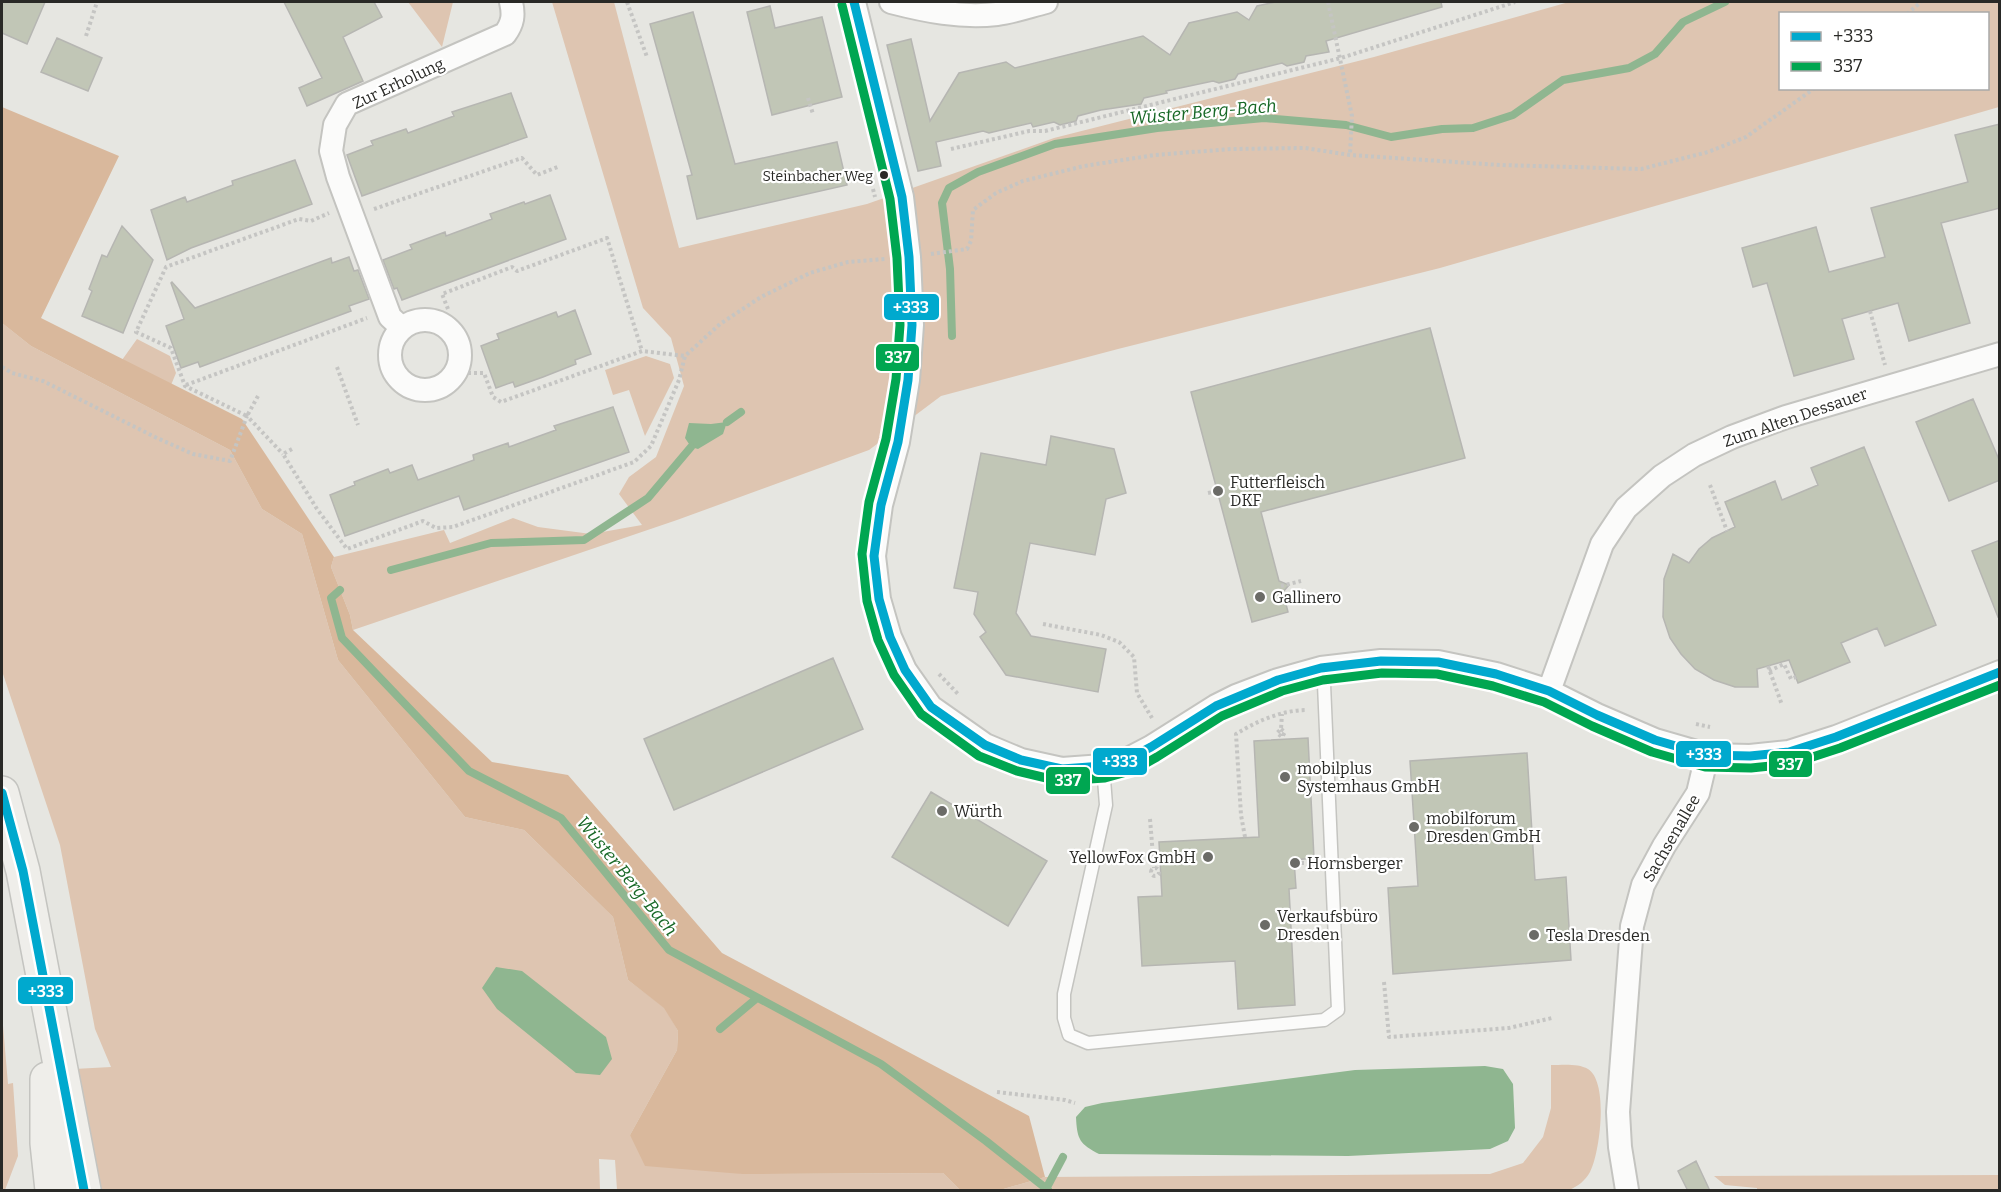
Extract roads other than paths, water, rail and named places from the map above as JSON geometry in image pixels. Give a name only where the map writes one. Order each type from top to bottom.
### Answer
[{"type":"main road","points":[[2,793],[23,871],[84,1191]]},
{"type":"main road","points":[[46,1001],[47,1143],[52,1191]]},
{"type":"main road","points":[[35,1191],[47,1143]]},
{"type":"street","name":"Zur Erholung","points":[[402,328],[387,311],[338,177],[331,151],[335,125],[347,104],[506,40],[513,13],[510,2]]},
{"type":"street","points":[[854,2],[902,197],[909,256],[912,325],[908,380],[898,442],[880,505],[874,556],[879,599],[890,637],[905,670],[931,707],[985,745],[1021,760],[1062,769],[1103,766],[1128,759],[1236,696],[1278,680],[1321,668],[1381,661],[1438,662],[1496,674],[1549,691],[1655,740],[1707,755],[1750,756],[1789,752],[1836,737],[2000,672]]},
{"type":"street","points":[[891,2],[958,15],[998,14],[1046,2]]},
{"type":"street","points":[[429,320],[442,324],[453,333],[459,346],[460,360],[456,373],[444,385],[429,390],[412,388],[402,382],[394,372],[390,361],[390,348],[394,337],[402,328],[414,321],[429,320]]},
{"type":"street","name":"Zum Alten Dessauer","points":[[1549,691],[1602,544],[1626,508],[1662,476],[1694,455],[1786,417],[2000,354]]},
{"type":"street","name":"Sachsenallee","points":[[1627,1191],[1620,1147],[1618,1113],[1632,926],[1643,885],[1664,846],[1698,793],[1707,755]]},
{"type":"lane","points":[[1103,766],[1106,805],[1064,993],[1064,1018],[1070,1035],[1088,1043],[1324,1020],[1338,1010],[1324,684],[1321,668]]},
{"type":"waterway","name":"Wüster Berg-Bach","points":[[952,336],[950,269],[942,203],[949,188],[978,172],[1055,144],[1157,128],[1264,118],[1346,125],[1391,137],[1442,129],[1473,128],[1513,115],[1563,80],[1629,68],[1655,54],[1683,22],[1725,2]]},
{"type":"waterway","points":[[727,422],[741,412]]},
{"type":"waterway","name":"Wüster Berg-Bach","points":[[391,570],[491,543],[584,540],[648,498],[691,447]]},
{"type":"waterway","name":"Wüster Berg-Bach","points":[[340,590],[331,598],[342,638],[469,771],[561,818],[669,950],[881,1064],[1048,1190]]},
{"type":"waterway","points":[[720,1029],[757,998]]},
{"type":"waterway","points":[[1046,1189],[1063,1157]]},
{"type":"place","name":"Steinbacher Weg","points":[[884,175]]},
{"type":"place","name":"Futterfleisch DKF","points":[[1218,491]]},
{"type":"place","name":"Gallinero","points":[[1260,597]]},
{"type":"place","name":"mobilplus Systemhaus GmbH","points":[[1285,777]]},
{"type":"place","name":"Würth","points":[[942,811]]},
{"type":"place","name":"mobilforum Dresden GmbH","points":[[1414,827]]},
{"type":"place","name":"YellowFox GmbH","points":[[1208,857]]},
{"type":"place","name":"Hornsberger","points":[[1295,863]]},
{"type":"place","name":"Verkaufsbüro Dresden","points":[[1265,925]]},
{"type":"place","name":"Tesla Dresden","points":[[1534,935]]}]
